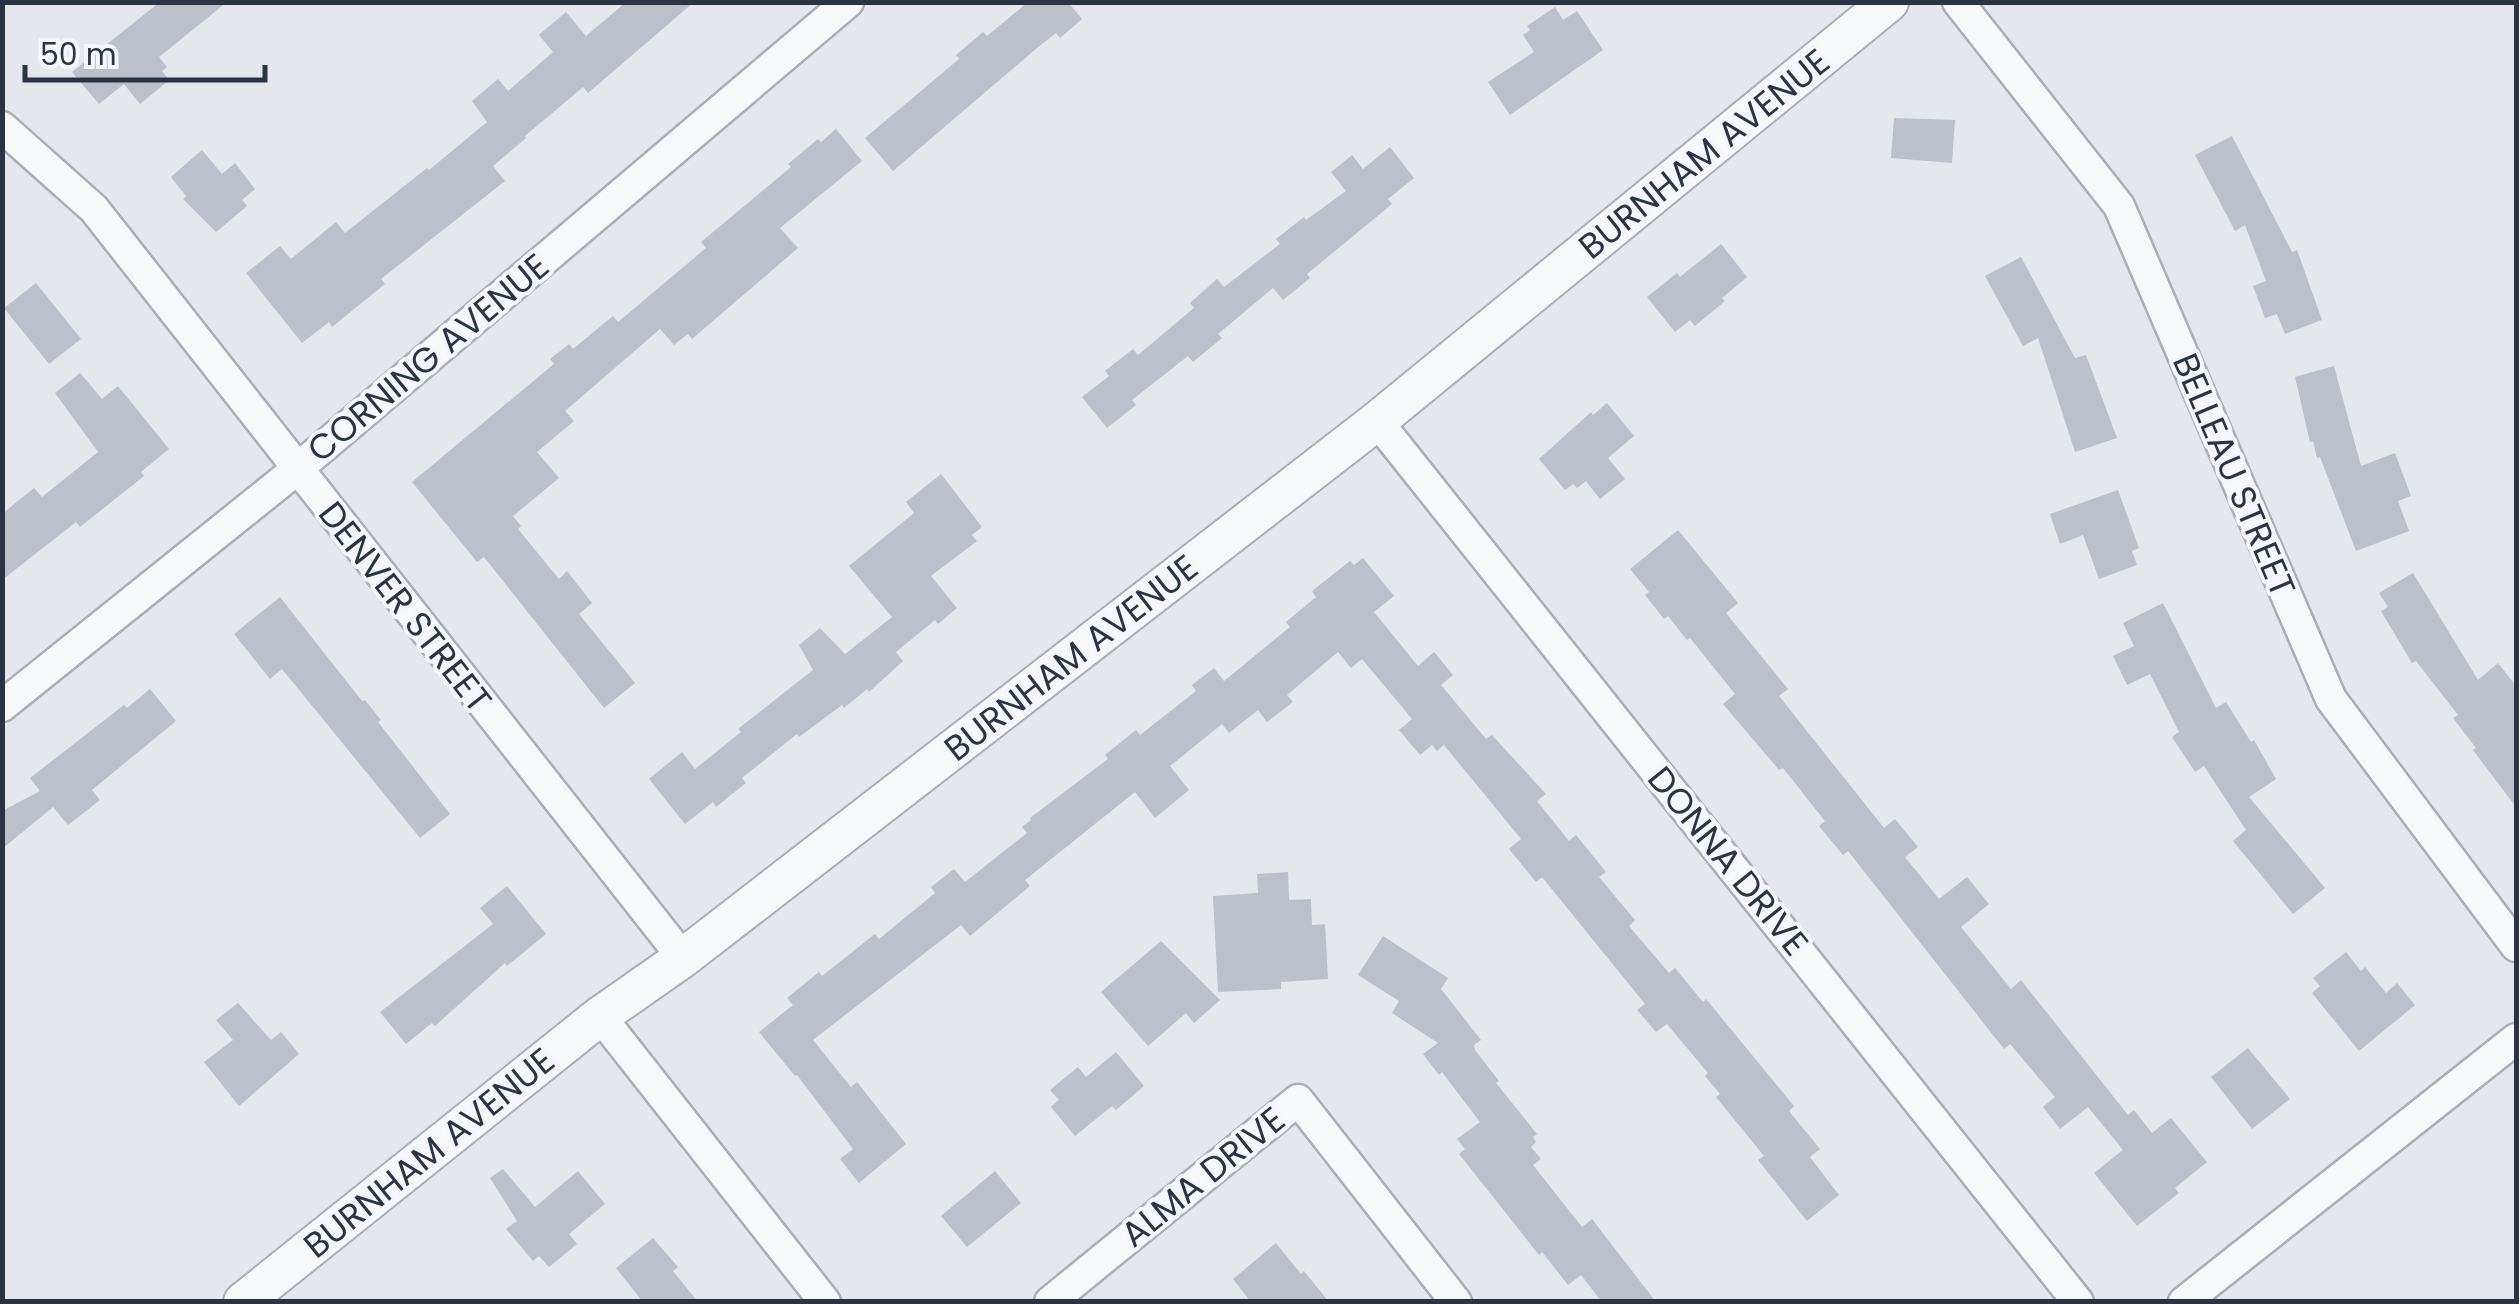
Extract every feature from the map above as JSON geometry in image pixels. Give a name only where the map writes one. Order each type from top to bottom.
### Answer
[{"type":"street","name":"CORNING AVENUE","points":[[2,706],[296,470],[848,2]]},
{"type":"street","name":"BURNHAM AVENUE","points":[[243,1302],[600,1016],[683,958],[1377,422],[1889,2]]},
{"type":"street","name":"BELLEAU STREET","points":[[1958,2],[2119,206],[2331,699],[2516,946]]},
{"type":"street","name":"DENVER STREET","points":[[2,127],[94,209],[683,958]]},
{"type":"street","name":"DONNA DRIVE","points":[[1377,422],[2078,1302]]},
{"type":"street","points":[[600,1016],[825,1302]]},
{"type":"street","points":[[2184,1302],[2516,1038]]},
{"type":"street","name":"ALMA DRIVE","points":[[1050,1302],[1298,1100],[1456,1302]]},
{"type":"building","points":[[160,2],[227,2],[159,57],[167,67],[162,71],[169,80],[140,104],[124,84],[99,104],[72,72]]},
{"type":"building","points":[[626,2],[694,2],[588,93],[583,87],[493,166],[505,181],[381,279],[385,284],[332,327],[329,322],[302,343],[246,273],[280,246],[291,259],[336,222],[345,233],[429,170],[487,122],[472,101],[498,79],[508,91],[553,52],[539,35],[566,12],[586,36]]},
{"type":"building","points":[[1028,2],[1068,2],[1082,19],[1060,38],[1056,33],[1037,48],[893,171],[865,138],[959,59],[956,55],[983,32],[987,36]]},
{"type":"building","points":[[1555,7],[1563,20],[1577,11],[1603,50],[1510,115],[1488,82],[1534,52],[1523,35],[1530,30],[1527,26]]},
{"type":"building","points":[[1894,118],[1955,120],[1952,163],[1891,158]]},
{"type":"building","points":[[836,129],[862,161],[780,228],[798,248],[692,339],[688,334],[674,345],[660,329],[565,411],[574,421],[537,452],[559,478],[513,516],[521,526],[518,529],[559,579],[567,571],[592,603],[579,614],[635,683],[604,708],[484,557],[477,562],[412,482],[554,364],[550,359],[569,344],[573,349],[613,316],[618,322],[706,248],[701,242],[791,167],[788,164]]},
{"type":"building","points":[[2232,136],[2292,252],[2297,250],[2322,320],[2285,334],[2277,314],[2265,318],[2253,286],[2266,281],[2245,225],[2235,231],[2195,155]]},
{"type":"building","points":[[1390,147],[1414,178],[1388,199],[1392,204],[1307,274],[1310,278],[1283,300],[1273,288],[1218,334],[1222,338],[1193,362],[1188,356],[1132,400],[1136,405],[1107,428],[1082,397],[1109,376],[1105,371],[1133,349],[1138,355],[1194,308],[1190,303],[1217,279],[1224,287],[1280,244],[1276,239],[1346,191],[1331,172],[1352,155],[1363,169]]},
{"type":"building","points":[[202,150],[222,174],[235,163],[255,189],[242,200],[247,206],[216,232],[183,199],[186,196],[171,177]]},
{"type":"building","points":[[1721,244],[1747,277],[1695,326],[1690,320],[1675,332],[1647,297]]},
{"type":"building","points":[[2021,257],[2075,358],[2086,355],[2117,438],[2075,452],[2038,338],[2023,346],[1985,276]]},
{"type":"building","points":[[36,283],[81,339],[49,364],[4,308]]},
{"type":"building","points":[[2334,366],[2361,466],[2395,453],[2411,496],[2398,501],[2409,531],[2356,551],[2320,457],[2317,458],[2313,441],[2310,442],[2295,377]]},
{"type":"building","points":[[80,373],[102,399],[118,386],[169,449],[141,472],[144,476],[80,527],[76,522],[2,580],[2,514],[34,488],[42,497],[98,452],[55,393]]},
{"type":"building","points":[[1607,403],[1634,436],[1608,458],[1625,479],[1600,499],[1586,481],[1565,490],[1539,459],[1591,412],[1593,415]]},
{"type":"building","points":[[941,474],[982,527],[972,535],[977,541],[931,576],[957,608],[938,624],[935,620],[896,652],[903,661],[869,692],[867,689],[844,708],[842,705],[799,737],[797,734],[742,778],[746,783],[716,807],[713,802],[685,824],[649,779],[682,752],[695,769],[741,732],[738,729],[813,670],[799,645],[820,628],[845,654],[892,617],[849,566],[914,513],[906,502]]},
{"type":"building","points":[[2118,490],[2139,548],[2132,551],[2137,565],[2099,579],[2083,535],[2060,544],[2050,514]]},
{"type":"building","points":[[1678,530],[1738,603],[1726,613],[1788,689],[1779,696],[1884,828],[1895,819],[1918,847],[1905,857],[1939,899],[1967,877],[1989,904],[1961,927],[2011,989],[2021,980],[2128,1115],[2134,1110],[2152,1133],[2171,1118],[2207,1162],[2175,1188],[2179,1193],[2137,1226],[2094,1173],[2123,1150],[2088,1107],[2060,1129],[2043,1107],[2055,1097],[2010,1044],[2004,1049],[1848,851],[1843,855],[1819,826],[1825,821],[1783,768],[1779,770],[1723,704],[1735,694],[1690,638],[1687,640],[1668,616],[1664,619],[1645,595],[1649,592],[1630,569]]},
{"type":"building","points":[[1363,558],[1394,596],[1374,612],[1418,666],[1434,652],[1453,675],[1441,685],[1486,739],[1492,735],[1546,794],[1537,801],[1569,841],[1576,835],[1606,872],[1599,877],[1635,920],[1629,926],[1669,973],[1675,968],[1703,1002],[1706,999],[1794,1106],[1789,1111],[1820,1149],[1810,1157],[1839,1195],[1807,1221],[1758,1160],[1764,1156],[1716,1097],[1720,1094],[1705,1076],[1708,1073],[1667,1024],[1656,1032],[1637,1010],[1645,1004],[1542,877],[1536,882],[1509,849],[1521,839],[1444,745],[1437,751],[1432,745],[1420,755],[1399,730],[1412,719],[1362,659],[1351,668],[1338,652],[1287,695],[1293,702],[1267,722],[1258,710],[1229,733],[1222,724],[1170,766],[1189,790],[1155,818],[1135,792],[1025,880],[1030,886],[970,936],[961,925],[813,1040],[851,1087],[857,1082],[906,1144],[859,1183],[840,1159],[853,1149],[759,1032],[793,1005],[787,998],[875,934],[879,939],[935,893],[931,887],[954,869],[965,882],[1027,833],[1022,827],[1030,818],[1108,759],[1105,755],[1136,730],[1140,735],[1196,691],[1192,685],[1214,668],[1224,681],[1290,627],[1286,622],[1316,597],[1312,591],[1350,561],[1354,565]]},
{"type":"building","points":[[2413,573],[2478,680],[2498,663],[2516,686],[2516,807],[2473,750],[2476,748],[2453,718],[2458,715],[2416,661],[2412,663],[2381,611],[2388,607],[2379,593]]},
{"type":"building","points":[[280,597],[381,720],[378,722],[450,814],[420,838],[282,669],[270,679],[234,634]]},
{"type":"building","points":[[2163,603],[2216,708],[2226,702],[2276,779],[2249,797],[2325,888],[2293,914],[2233,841],[2246,830],[2204,766],[2195,772],[2172,737],[2179,732],[2150,674],[2127,685],[2113,656],[2134,646],[2123,623]]},
{"type":"building","points":[[150,689],[176,721],[92,790],[100,800],[68,825],[53,807],[2,849],[2,811],[40,791],[30,778]]},
{"type":"building","points":[[1288,872],[1289,900],[1311,899],[1312,925],[1325,924],[1328,979],[1281,982],[1281,989],[1218,992],[1213,896],[1258,893],[1257,874]]},
{"type":"building","points":[[507,886],[546,934],[507,966],[505,963],[435,1026],[432,1023],[406,1044],[380,1012],[493,924],[480,908]]},
{"type":"building","points":[[1383,936],[1448,978],[1441,989],[1481,1040],[1474,1045],[1475,1050],[1537,1134],[1531,1147],[1541,1159],[1533,1165],[1582,1227],[1592,1219],[1656,1302],[1602,1302],[1581,1275],[1568,1285],[1542,1252],[1539,1255],[1459,1154],[1465,1149],[1457,1139],[1480,1122],[1423,1054],[1438,1043],[1392,1013],[1399,1001],[1358,975]]},
{"type":"building","points":[[1161,941],[1220,1000],[1194,1023],[1186,1013],[1148,1046],[1101,992]]},
{"type":"building","points":[[2346,952],[2361,971],[2365,967],[2386,993],[2397,983],[2415,1005],[2359,1051],[2312,993],[2320,986],[2313,978]]},
{"type":"building","points":[[238,1003],[271,1040],[281,1032],[299,1054],[239,1106],[204,1062],[233,1040],[216,1020]]},
{"type":"building","points":[[2248,1048],[2290,1099],[2252,1129],[2211,1077]]},
{"type":"building","points":[[1116,1052],[1144,1086],[1116,1110],[1112,1106],[1075,1136],[1051,1107],[1059,1100],[1050,1090],[1078,1067],[1086,1077]]},
{"type":"building","points":[[503,1169],[535,1207],[578,1171],[605,1204],[569,1234],[577,1244],[549,1267],[539,1256],[533,1261],[506,1229],[517,1221],[490,1178]]},
{"type":"building","points":[[995,1171],[1021,1203],[967,1247],[941,1216]]},
{"type":"building","points":[[653,1238],[678,1267],[673,1271],[698,1302],[643,1302],[616,1268]]},
{"type":"building","points":[[1276,1243],[1329,1302],[1251,1302],[1233,1279]]}]
